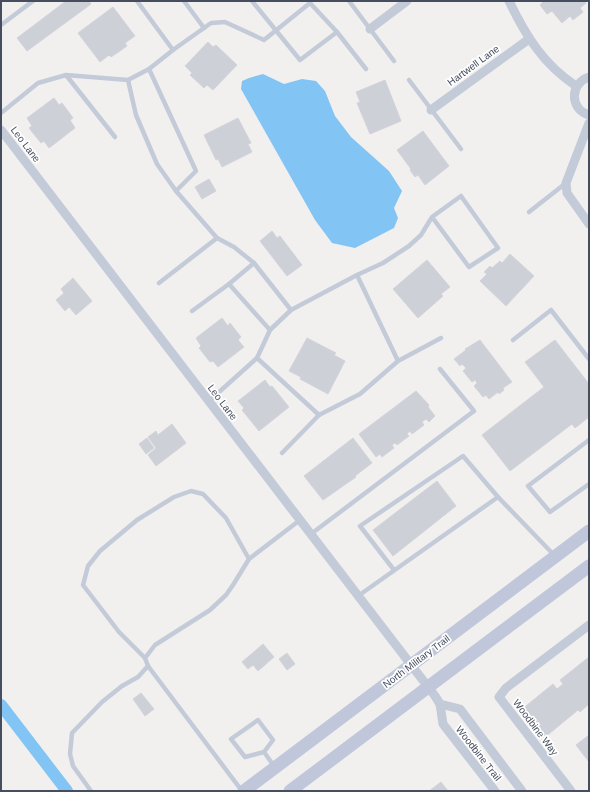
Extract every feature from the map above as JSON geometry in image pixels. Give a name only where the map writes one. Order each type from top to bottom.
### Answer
[{"type":"main road","name":"North Military Trail","points":[[243,791],[589,531]]},
{"type":"main road","points":[[553,593],[572,572],[589,557]]},
{"type":"main road","points":[[290,791],[589,566]]},
{"type":"street","points":[[370,29],[407,1]]},
{"type":"street","points":[[509,1],[529,39],[541,55],[556,70],[576,86]]},
{"type":"street","name":"Hartwell Lane","points":[[431,110],[529,39]]},
{"type":"street","points":[[589,77],[580,82],[574,91],[575,102],[580,111],[589,115]]},
{"type":"street","points":[[589,123],[566,183],[567,193],[589,224]]},
{"type":"street","name":"Leo Lane","points":[[1,130],[428,687]]},
{"type":"street","name":"Woodbine Way","points":[[566,789],[500,697],[506,688],[589,625]]},
{"type":"street","name":"Woodbine Trail","points":[[428,687],[440,704],[443,724],[495,791]]},
{"type":"street","points":[[440,704],[460,709],[522,791]]},
{"type":"lane","points":[[1,24],[33,1]]},
{"type":"lane","points":[[137,1],[173,50]]},
{"type":"lane","points":[[184,1],[204,28]]},
{"type":"lane","points":[[252,1],[300,60],[337,32]]},
{"type":"lane","points":[[349,1],[394,61]]},
{"type":"lane","points":[[1,113],[38,83],[66,75],[128,80],[149,69],[211,23],[225,22],[264,40],[310,3],[337,32],[366,68]]},
{"type":"lane","points":[[149,69],[196,171],[176,191]]},
{"type":"lane","points":[[66,75],[115,137]]},
{"type":"lane","points":[[128,80],[136,115],[157,164],[176,191],[217,238],[234,247],[254,263],[291,310]]},
{"type":"lane","points":[[409,80],[460,149]]},
{"type":"lane","points":[[529,212],[566,183]]},
{"type":"lane","points":[[209,401],[257,358],[270,330],[291,310],[383,263],[409,246],[421,235],[432,217],[461,196],[498,248],[469,267],[432,217]]},
{"type":"lane","points":[[159,283],[217,238]]},
{"type":"lane","points":[[192,311],[229,284],[254,263]]},
{"type":"lane","points":[[357,275],[398,361]]},
{"type":"lane","points":[[229,284],[270,330]]},
{"type":"lane","points":[[513,340],[551,310],[589,359]]},
{"type":"lane","points":[[282,453],[319,415],[360,394],[398,361],[441,338]]},
{"type":"lane","points":[[257,358],[319,415]]},
{"type":"lane","points":[[311,534],[474,411],[440,369]]},
{"type":"lane","points":[[589,440],[528,486],[550,512],[589,484]]},
{"type":"lane","points":[[394,570],[360,526],[463,456],[498,497],[556,556]]},
{"type":"lane","points":[[243,791],[148,666],[145,658],[119,632],[83,585],[88,566],[100,551],[137,520],[174,498],[190,491],[204,494],[226,518],[249,558]]},
{"type":"lane","points":[[358,596],[498,497]]},
{"type":"lane","points":[[145,658],[156,645],[210,610],[234,585],[249,558],[300,520]]},
{"type":"lane","points":[[92,791],[73,766],[70,754],[72,733],[102,702],[122,686],[138,677],[148,666]]},
{"type":"lane","points":[[258,720],[273,740],[264,752],[245,757],[231,739],[258,720]]},
{"type":"lane","points":[[264,752],[275,768]]},
{"type":"water","points":[[263,74],[284,84],[302,79],[316,81],[325,91],[335,116],[351,137],[389,171],[402,191],[394,208],[398,218],[394,228],[355,248],[332,243],[315,220],[241,89],[242,81]]},
{"type":"building","points":[[66,1],[89,1],[91,4],[27,51],[17,38]]},
{"type":"building","points":[[542,1],[584,1],[586,3],[580,8],[583,12],[573,20],[570,16],[562,23],[552,11],[547,14],[540,5],[543,2]]},
{"type":"building","points":[[113,7],[135,36],[125,43],[127,46],[111,57],[109,55],[100,62],[78,33]]},
{"type":"building","points":[[208,42],[213,47],[216,45],[237,65],[213,90],[207,85],[204,88],[190,75],[192,73],[185,66]]},
{"type":"building","points":[[385,80],[401,121],[370,134],[357,103],[360,102],[356,92]]},
{"type":"building","points":[[54,98],[59,105],[62,103],[73,118],[70,120],[75,128],[49,148],[44,141],[41,143],[29,128],[32,126],[27,118]]},
{"type":"building","points":[[238,118],[251,143],[248,144],[252,152],[222,167],[218,159],[216,160],[204,135]]},
{"type":"building","points":[[423,131],[449,166],[425,185],[418,175],[415,177],[397,150]]},
{"type":"building","points":[[209,179],[216,191],[202,199],[195,187]]},
{"type":"building","points":[[272,231],[277,238],[280,236],[302,265],[287,276],[260,241]]},
{"type":"building","points":[[510,254],[534,276],[506,306],[480,281],[487,274],[484,272],[490,266],[492,268],[500,261],[502,263]]},
{"type":"building","points":[[427,260],[450,287],[441,294],[443,296],[418,318],[393,289]]},
{"type":"building","points":[[73,278],[92,301],[76,315],[69,307],[65,311],[56,300],[64,293],[61,289]]},
{"type":"building","points":[[222,318],[228,326],[230,323],[241,337],[238,340],[244,347],[218,367],[213,361],[210,362],[199,348],[201,346],[196,338]]},
{"type":"building","points":[[307,338],[336,353],[334,355],[345,361],[328,394],[300,379],[301,377],[289,371]]},
{"type":"building","points":[[480,340],[512,382],[503,388],[504,390],[499,394],[498,392],[489,399],[486,395],[483,397],[474,386],[477,383],[475,380],[472,382],[463,371],[466,368],[462,364],[460,366],[454,359],[466,350],[465,349]]},
{"type":"building","points":[[555,340],[589,384],[589,417],[575,428],[572,424],[510,471],[482,435],[544,387],[525,362]]},
{"type":"building","points":[[265,380],[270,387],[272,386],[289,407],[259,431],[242,410],[244,408],[238,401]]},
{"type":"building","points":[[416,391],[429,405],[428,407],[435,416],[429,422],[426,419],[422,422],[424,425],[412,434],[410,431],[407,434],[409,436],[397,445],[395,443],[392,445],[394,448],[382,457],[380,454],[376,457],[359,434]]},
{"type":"building","points":[[172,424],[186,443],[156,466],[148,455],[156,448],[148,437],[156,431],[158,435]]},
{"type":"building","points":[[147,438],[154,448],[146,454],[139,444]]},
{"type":"building","points":[[353,438],[372,463],[355,476],[356,477],[323,500],[304,476]]},
{"type":"building","points":[[437,481],[456,506],[393,556],[373,530]]},
{"type":"building","points":[[263,644],[274,657],[258,671],[253,665],[248,669],[242,662]]},
{"type":"building","points":[[287,653],[295,664],[287,670],[279,659]]},
{"type":"building","points":[[589,657],[589,704],[580,712],[578,710],[544,738],[521,710],[553,684],[557,689],[563,684],[560,680]]},
{"type":"building","points":[[141,693],[154,709],[145,716],[133,699]]},
{"type":"building","points":[[589,735],[589,762],[576,745]]},
{"type":"building","points":[[441,782],[448,791],[429,791]]},
{"type":"waterway","points":[[1,705],[67,791]]}]
